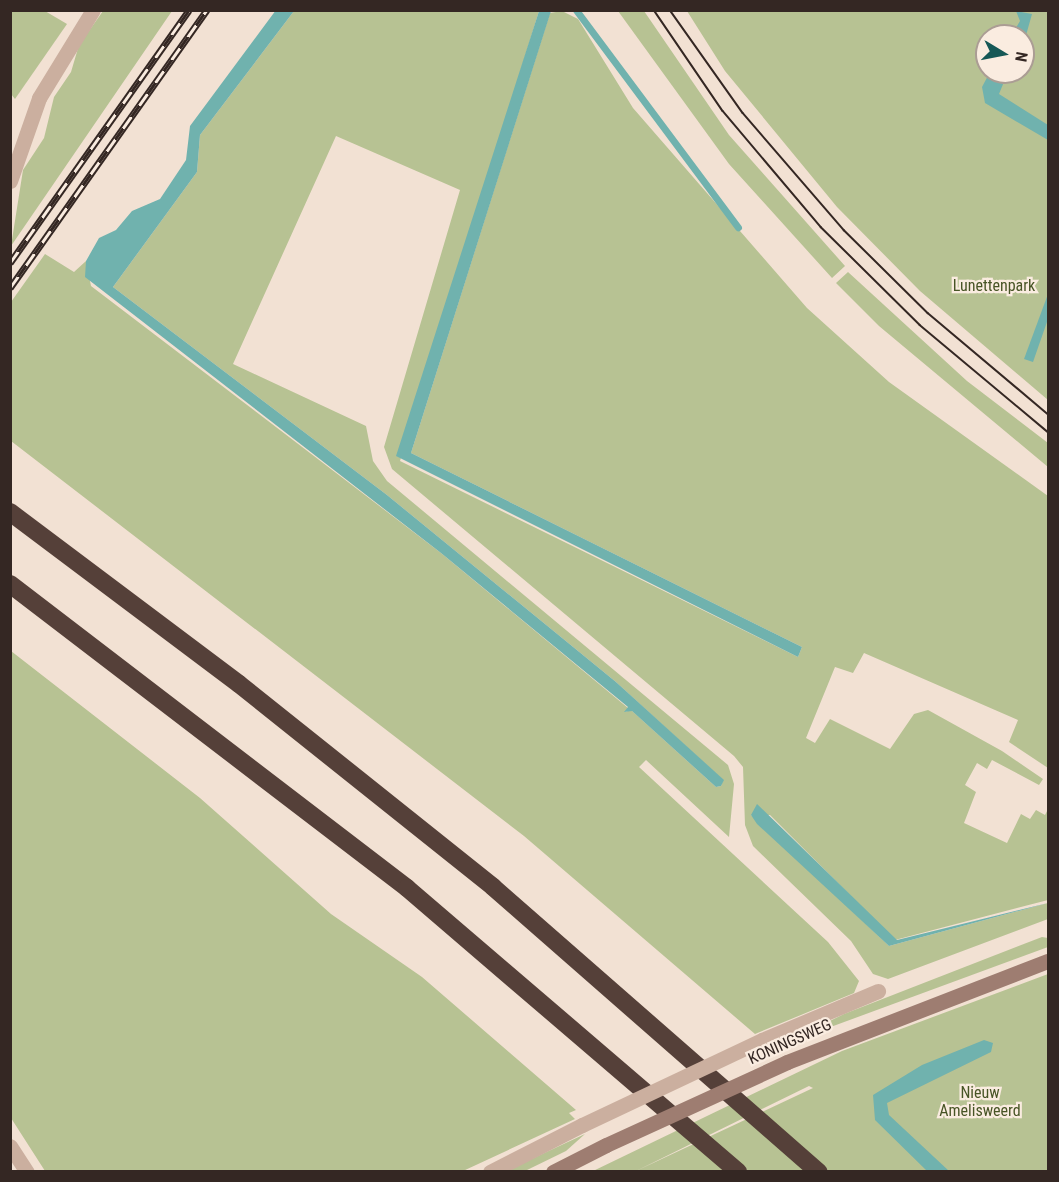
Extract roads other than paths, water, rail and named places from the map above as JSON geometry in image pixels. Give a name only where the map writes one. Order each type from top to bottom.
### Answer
[{"type":"highway","points":[[10,512],[175,634],[484,880],[819,1172]]},
{"type":"highway","points":[[10,584],[408,888],[738,1172]]},
{"type":"main road","name":"KONINGSWEG","points":[[553,1172],[606,1145],[787,1062],[1048,962]]},
{"type":"street","points":[[10,181],[39,98],[93,10]]},
{"type":"street","name":"KONINGSWEG","points":[[490,1172],[582,1125],[762,1040],[878,991]]},
{"type":"street","points":[[10,1146],[27,1172]]},
{"type":"water","points":[[276,10],[294,11],[200,135],[197,172],[113,287],[387,495],[616,682],[724,780],[721,786],[716,787],[632,711],[624,712],[628,707],[441,553],[85,277],[86,261],[99,238],[116,230],[132,211],[160,199],[186,160],[190,126]]},
{"type":"water","points":[[539,11],[551,11],[411,453],[802,647],[798,657],[396,456]]},
{"type":"water","points":[[1016,11],[1032,14],[1029,24],[1018,24],[1020,21]]},
{"type":"water","points":[[984,84],[1003,84],[999,94],[1048,125],[1048,140],[985,103],[982,87]]},
{"type":"water","points":[[1048,294],[1048,319],[1033,362],[1024,359]]},
{"type":"water","points":[[757,804],[897,940],[1048,903],[889,946],[757,824],[751,815]]},
{"type":"water","points":[[984,1040],[993,1043],[991,1052],[887,1103],[889,1115],[949,1171],[927,1171],[875,1120],[873,1095],[922,1065]]},
{"type":"waterway","points":[[576,10],[738,227]]},
{"type":"tram line","points":[[654,10],[723,111],[821,227],[920,325],[1048,432]]},
{"type":"tram line","points":[[670,10],[743,113],[844,230],[928,313],[1048,414]]},
{"type":"railway","points":[[10,263],[189,10]]},
{"type":"railway","points":[[10,288],[207,10]]},
{"type":"park label","name":"Lunettenpark","points":[[994,286]]},
{"type":"park label","name":"Nieuw Amelisweerd","points":[[980,1102]]}]
